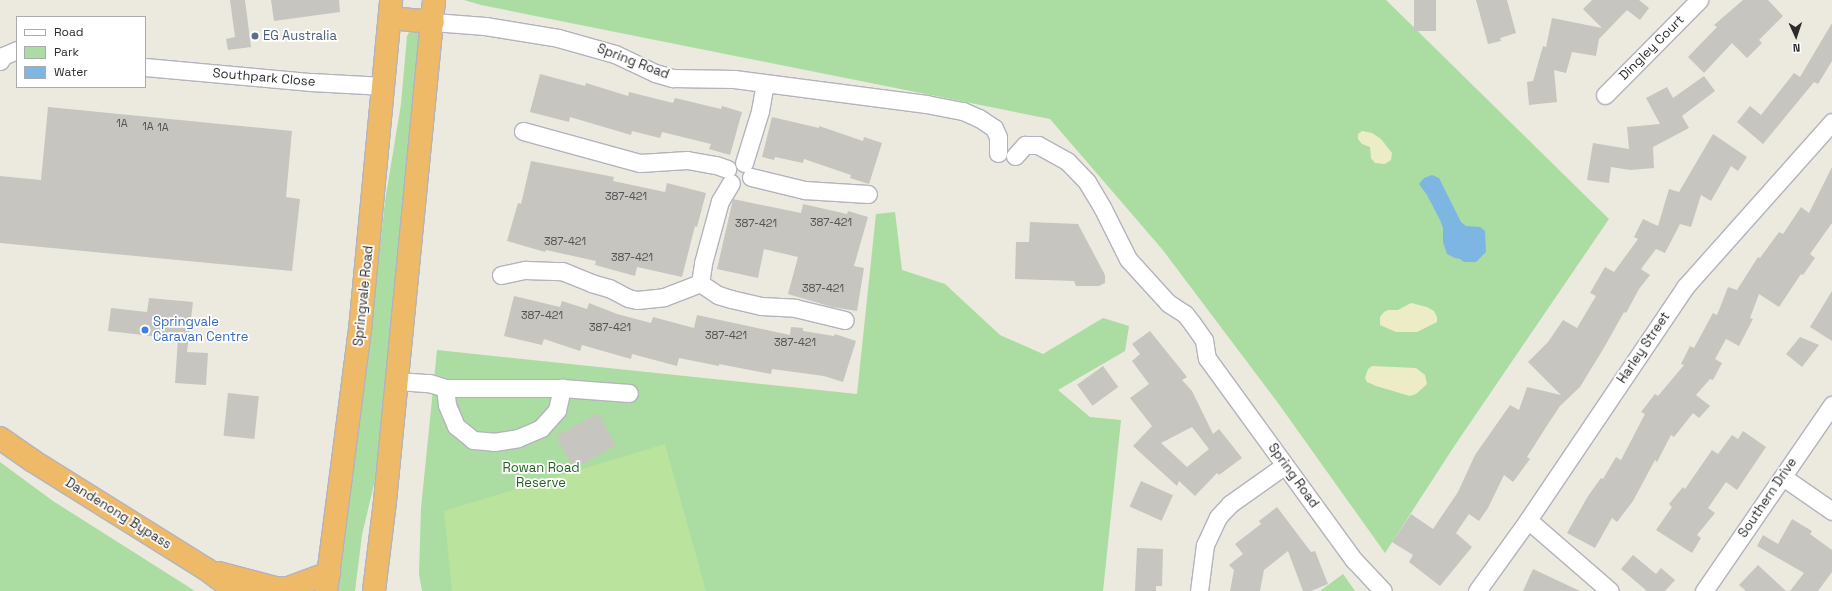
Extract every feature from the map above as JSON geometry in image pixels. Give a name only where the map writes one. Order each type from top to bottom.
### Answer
[{"type":"highway","points":[[375,590],[434,0]]},
{"type":"highway","points":[[391,9],[433,22]]},
{"type":"highway","name":"Springvale Road","points":[[327,582],[362,316],[391,9]]},
{"type":"highway","name":"Dandenong Bypass","points":[[0,438],[39,465],[206,569],[235,591]]},
{"type":"highway","points":[[206,569],[275,588],[288,588],[327,582]]},
{"type":"street","name":"Dingley Court","points":[[1605,95],[1699,0]]},
{"type":"street","name":"Spring Road","points":[[433,22],[485,26],[558,38],[615,54],[655,73],[673,78],[720,78],[765,83],[937,106],[963,111],[979,118],[996,130],[1007,154],[1023,146],[1035,144],[1060,156],[1076,170],[1095,194],[1128,260],[1168,302],[1188,318],[1204,340],[1207,358],[1354,560],[1383,591]]},
{"type":"street","points":[[0,61],[3,56],[16,50]]},
{"type":"street","name":"Southpark Close","points":[[146,67],[311,82],[384,86]]},
{"type":"street","points":[[747,170],[765,83]]},
{"type":"street","name":"Harley Street","points":[[1477,591],[1528,520],[1686,287],[1832,122]]},
{"type":"street","points":[[523,131],[640,163],[687,160],[729,176]]},
{"type":"street","points":[[700,283],[703,263],[720,202],[734,163],[747,170],[804,190],[868,194]]},
{"type":"street","points":[[501,275],[525,270],[562,271],[588,282],[613,289],[634,300],[664,297],[700,283]]},
{"type":"street","points":[[700,283],[718,295],[731,299],[766,306],[795,308],[845,320]]},
{"type":"street","points":[[397,381],[429,383],[445,388],[562,388],[629,393]]},
{"type":"street","points":[[445,388],[447,405],[456,426],[473,440],[494,442],[518,438],[541,428],[557,410],[562,388]]},
{"type":"street","name":"Southern Drive","points":[[1704,591],[1832,405]]},
{"type":"street","points":[[1199,591],[1205,545],[1218,517],[1230,504],[1285,465]]},
{"type":"street","points":[[1783,477],[1832,511]]},
{"type":"street","points":[[1528,520],[1610,591]]},
{"type":"green space","points":[[464,0],[1386,0],[1609,219],[1455,445],[1385,553],[1278,403],[1162,249],[1050,119],[481,5]]},
{"type":"green space","points":[[410,30],[419,31],[419,56],[375,480],[362,535],[355,591],[337,591],[367,369],[385,201],[401,104],[407,36]]},
{"type":"green space","name":"Rowan Road Reserve","points":[[895,212],[902,270],[945,284],[1000,335],[1043,354],[1103,318],[1129,326],[1125,351],[1058,390],[1090,417],[1121,420],[1103,591],[422,591],[419,574],[421,508],[437,350],[857,394],[876,214]]},
{"type":"green space","points":[[665,444],[706,591],[452,591],[444,511]]},
{"type":"green space","points":[[0,462],[53,501],[195,591],[0,591]]},
{"type":"green space","points":[[1343,574],[1355,591],[1320,591]]},
{"type":"sand","points":[[1362,131],[1372,133],[1381,139],[1392,153],[1391,160],[1385,164],[1375,163],[1371,158],[1370,147],[1362,144],[1358,139],[1358,134]]},
{"type":"sand","points":[[1411,303],[1427,307],[1434,311],[1437,317],[1437,322],[1417,332],[1396,332],[1380,325],[1380,317],[1384,312],[1388,310],[1398,310]]},
{"type":"sand","points":[[1372,366],[1416,368],[1425,375],[1427,384],[1416,394],[1410,396],[1376,386],[1367,382],[1365,378],[1368,369]]},
{"type":"water","points":[[1432,175],[1439,178],[1461,222],[1466,226],[1480,227],[1485,231],[1486,252],[1476,262],[1464,262],[1447,254],[1443,242],[1443,228],[1440,220],[1427,195],[1419,184],[1424,178]]},
{"type":"building","points":[[230,0],[245,0],[251,47],[228,50],[226,39],[235,37]]},
{"type":"building","points":[[271,0],[339,0],[340,12],[274,21]]},
{"type":"building","points":[[1414,0],[1436,0],[1436,31],[1414,31]]},
{"type":"building","points":[[1476,0],[1507,0],[1516,33],[1500,38],[1501,41],[1488,44]]},
{"type":"building","points":[[1592,0],[1639,0],[1649,8],[1640,20],[1627,10],[1599,39],[1596,56],[1572,52],[1566,73],[1554,70],[1557,102],[1529,105],[1527,82],[1533,81],[1543,46],[1546,47],[1552,18],[1602,28],[1583,9]]},
{"type":"building","points":[[1743,0],[1768,0],[1783,16],[1759,40],[1762,43],[1747,58],[1732,43],[1704,73],[1688,57],[1717,27],[1714,25]]},
{"type":"building","points":[[1832,23],[1832,61],[1818,84],[1814,82],[1763,144],[1737,122],[1750,106],[1761,115],[1794,73],[1800,77]]},
{"type":"building","points":[[540,74],[585,86],[586,83],[628,96],[629,92],[673,103],[675,98],[721,109],[722,106],[742,112],[730,155],[709,149],[711,144],[662,132],[660,138],[632,131],[631,135],[570,117],[569,122],[530,112]]},
{"type":"building","points":[[1704,76],[1715,91],[1682,116],[1689,128],[1653,147],[1654,168],[1630,170],[1611,167],[1609,183],[1587,180],[1593,143],[1629,149],[1627,127],[1660,124],[1646,98],[1667,87],[1673,98]]},
{"type":"building","points":[[48,107],[292,131],[286,197],[300,199],[292,271],[0,243],[0,176],[41,180]]},
{"type":"building","points":[[772,117],[819,128],[819,126],[863,141],[864,137],[882,143],[869,184],[850,178],[851,175],[804,159],[803,163],[775,157],[774,160],[762,157]]},
{"type":"building","points":[[1713,134],[1747,157],[1738,171],[1731,166],[1711,201],[1701,195],[1691,227],[1680,224],[1665,253],[1656,249],[1641,269],[1650,275],[1639,289],[1626,313],[1624,312],[1580,387],[1560,406],[1548,424],[1527,457],[1530,459],[1513,482],[1504,475],[1488,508],[1479,521],[1469,514],[1456,533],[1472,547],[1440,586],[1409,562],[1413,555],[1392,542],[1411,514],[1433,529],[1458,492],[1475,455],[1510,405],[1519,410],[1527,387],[1561,395],[1528,362],[1548,342],[1563,320],[1577,328],[1596,296],[1590,293],[1605,267],[1614,272],[1638,239],[1634,237],[1643,219],[1658,226],[1669,189],[1679,192]]},
{"type":"building","points":[[531,161],[614,177],[613,181],[665,192],[667,183],[706,193],[697,227],[695,226],[682,277],[637,267],[635,276],[595,265],[596,261],[546,250],[545,252],[507,241],[518,203],[521,204]]},
{"type":"building","points":[[1832,167],[1832,223],[1810,254],[1815,258],[1803,275],[1801,274],[1779,307],[1759,294],[1750,318],[1753,319],[1739,346],[1726,339],[1715,359],[1722,363],[1713,380],[1710,379],[1696,395],[1710,406],[1699,418],[1693,413],[1674,437],[1671,435],[1657,462],[1655,460],[1633,501],[1617,522],[1612,518],[1595,548],[1567,533],[1588,496],[1601,478],[1603,479],[1616,457],[1621,460],[1645,414],[1641,412],[1655,394],[1658,396],[1684,365],[1681,364],[1690,346],[1694,348],[1713,313],[1717,315],[1728,287],[1737,290],[1758,257],[1760,258],[1779,232],[1783,234],[1801,207],[1809,213]]},
{"type":"building","points":[[733,199],[801,213],[803,204],[847,214],[848,211],[868,217],[854,266],[864,268],[857,311],[832,307],[788,294],[798,257],[764,249],[758,278],[717,269]]},
{"type":"building","points":[[1030,222],[1078,224],[1105,275],[1105,283],[1099,286],[1076,286],[1074,281],[1015,279],[1016,242],[1029,242]]},
{"type":"building","points":[[1832,291],[1832,341],[1810,327]]},
{"type":"building","points":[[514,296],[560,307],[562,301],[587,309],[589,303],[617,314],[651,323],[653,317],[694,328],[697,315],[790,335],[791,327],[803,328],[803,331],[834,336],[835,334],[856,341],[843,382],[824,376],[772,369],[771,374],[679,358],[677,366],[632,354],[631,359],[582,345],[580,351],[544,339],[542,345],[504,336]]},
{"type":"building","points":[[149,298],[193,302],[187,352],[208,353],[206,385],[175,383],[178,339],[108,331],[111,308],[147,312]]},
{"type":"building","points":[[1150,331],[1187,377],[1182,380],[1192,391],[1213,434],[1219,429],[1242,458],[1219,475],[1217,473],[1195,496],[1179,481],[1177,486],[1133,446],[1152,426],[1130,398],[1149,384],[1132,361],[1140,354],[1132,344]],"holes":[[[1192,427],[1209,449],[1187,467],[1161,443]]]},
{"type":"building","points":[[1800,337],[1819,345],[1802,367],[1786,354]]},
{"type":"building","points":[[1103,366],[1118,387],[1092,406],[1077,385]]},
{"type":"building","points":[[228,393],[259,396],[254,439],[224,436]]},
{"type":"building","points":[[598,413],[616,445],[574,469],[556,436]]},
{"type":"building","points":[[1743,431],[1766,447],[1737,490],[1726,482],[1708,508],[1715,513],[1697,535],[1701,538],[1692,553],[1656,530],[1672,507],[1669,504],[1683,487],[1685,489],[1712,450],[1718,454],[1732,435],[1738,439]]},
{"type":"building","points":[[1141,481],[1173,495],[1162,521],[1130,507]]},
{"type":"building","points":[[1277,507],[1311,552],[1315,551],[1328,584],[1311,591],[1303,591],[1288,551],[1264,570],[1260,591],[1230,591],[1234,570],[1229,565],[1243,554],[1235,544],[1261,524],[1259,521]]},
{"type":"building","points":[[1792,519],[1812,531],[1810,534],[1832,550],[1832,572],[1818,591],[1790,591],[1804,573],[1757,546],[1763,535],[1778,544]]},
{"type":"building","points":[[1137,548],[1163,549],[1162,586],[1156,586],[1156,591],[1135,591]]},
{"type":"building","points":[[1633,555],[1656,574],[1661,568],[1675,580],[1665,591],[1647,591],[1621,569]]},
{"type":"building","points":[[1758,565],[1786,591],[1746,591],[1739,585]]},
{"type":"building","points":[[1533,569],[1580,591],[1523,591]]},
{"type":"place","name":"EG Australia","points":[[255,36]]},
{"type":"place","name":"Springvale Caravan Centre","points":[[145,330]]}]
